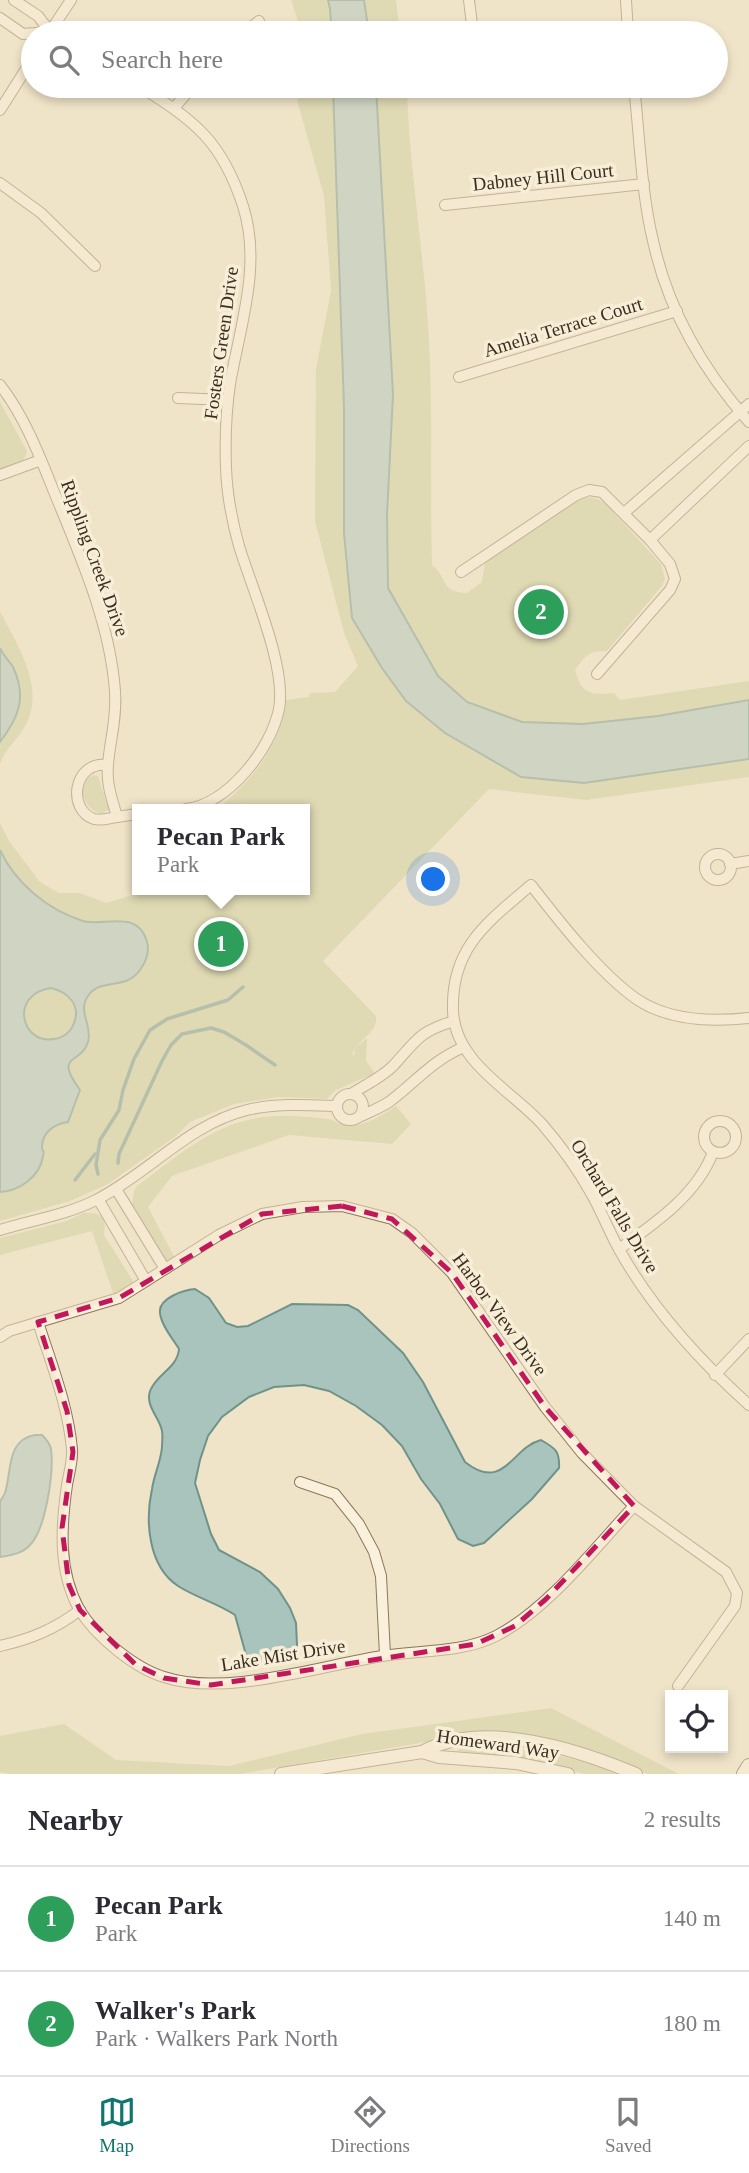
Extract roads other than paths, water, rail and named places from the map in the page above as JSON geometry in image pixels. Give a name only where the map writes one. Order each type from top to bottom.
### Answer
[{"type":"main road","points":[[744,1774],[749,1766]]},
{"type":"street","points":[[14,0],[42,21]]},
{"type":"street","points":[[58,21],[71,0]]},
{"type":"street","points":[[469,0],[472,21]]},
{"type":"street","points":[[626,0],[627,21]]},
{"type":"street","points":[[0,18],[21,33]]},
{"type":"street","points":[[0,110],[21,77]]},
{"type":"street","name":"Fosters Green Drive","points":[[158,98],[203,133],[219,153],[238,192],[249,229],[251,252],[250,280],[228,400],[226,470],[233,524],[272,648],[278,672],[280,698],[275,723],[257,757],[222,794],[204,804]]},
{"type":"street","points":[[174,108],[183,98]]},
{"type":"street","points":[[636,98],[644,184],[654,247],[677,311],[705,365],[745,408],[749,422]]},
{"type":"street","points":[[0,183],[41,214],[95,266]]},
{"type":"street","name":"Dabney Hill Court","points":[[445,205],[644,184]]},
{"type":"street","name":"Amelia Terrace Court","points":[[459,377],[677,311]]},
{"type":"street","name":"Rippling Creek Drive","points":[[0,385],[14,406],[41,460],[88,579],[107,639],[116,717],[107,765],[108,784],[117,817]]},
{"type":"street","points":[[178,398],[228,400]]},
{"type":"street","points":[[624,513],[745,408]]},
{"type":"street","points":[[650,540],[749,446]]},
{"type":"street","points":[[0,475],[41,460]]},
{"type":"street","points":[[461,572],[576,495],[589,490],[602,492],[670,564],[674,579],[670,590],[597,674]]},
{"type":"street","points":[[107,765],[93,767],[79,780],[76,790],[85,813],[98,820],[132,815]]},
{"type":"street","points":[[730,864],[749,861]]},
{"type":"street","name":"Orchard Falls Drive","points":[[749,1018],[721,1021],[674,1015],[639,1001],[606,973],[531,885],[473,938],[457,971],[454,988],[454,1021],[464,1047],[481,1068],[540,1122],[568,1156],[592,1194],[619,1250],[646,1294],[715,1375],[749,1405]]},
{"type":"street","points":[[337,1106],[342,1097],[377,1079],[418,1037],[436,1026],[454,1021]]},
{"type":"street","points":[[337,1106],[345,1119],[359,1117],[387,1103],[429,1066],[464,1047]]},
{"type":"street","points":[[351,1094],[363,1102],[364,1108],[359,1117]]},
{"type":"street","points":[[0,1230],[80,1207],[98,1199],[204,1127],[237,1113],[271,1105],[337,1106]]},
{"type":"street","points":[[619,1250],[684,1197],[709,1163],[713,1152]]},
{"type":"street","points":[[116,1189],[165,1269]]},
{"type":"street","points":[[98,1199],[146,1281]]},
{"type":"street","name":"Harbor View Drive","points":[[0,1337],[9,1331],[118,1298],[219,1235],[262,1214],[303,1207],[342,1206],[392,1219],[412,1233],[452,1273],[545,1407],[582,1452],[634,1506],[726,1572],[737,1593],[735,1606],[678,1686]]},
{"type":"street","points":[[126,1246],[144,1236]]},
{"type":"street","name":"Lake Mist Drive","points":[[38,1322],[67,1411],[73,1452],[62,1528],[62,1559],[69,1585],[79,1610],[107,1642],[136,1665],[164,1678],[211,1685],[251,1681],[385,1655],[476,1644],[515,1626],[575,1571],[634,1506]]},
{"type":"street","points":[[715,1375],[749,1339]]},
{"type":"street","points":[[300,1482],[335,1494],[359,1524],[374,1552],[381,1576],[385,1655]]},
{"type":"street","points":[[0,1646],[23,1641],[61,1625],[79,1610]]},
{"type":"street","name":"Homeward Way","points":[[281,1774],[422,1752],[439,1743],[486,1738],[575,1752],[636,1774]]},
{"type":"street","name":"Homeward Way","points":[[422,1752],[439,1757],[516,1763],[568,1774]]},
{"type":"water","points":[[328,0],[364,0],[367,21],[331,21]]},
{"type":"water","points":[[333,98],[377,98],[393,394],[387,515],[388,588],[438,676],[467,702],[522,722],[583,724],[658,716],[749,700],[749,759],[584,783],[521,777],[445,733],[406,701],[382,668],[352,618],[344,533],[344,407]]},
{"type":"water","points":[[0,648],[13,667],[20,697],[12,724],[0,742]]},
{"type":"water","points":[[0,850],[24,884],[57,910],[83,921],[119,921],[136,925],[148,947],[146,959],[136,975],[126,981],[96,988],[88,996],[84,1013],[89,1030],[88,1042],[85,1049],[69,1065],[72,1078],[80,1090],[68,1122],[47,1132],[42,1146],[44,1152],[41,1164],[28,1182],[0,1192]],"holes":[[[51,988],[72,1000],[76,1016],[71,1029],[63,1036],[43,1039],[27,1027],[25,1008],[29,999],[38,992]]]},
{"type":"water","points":[[195,1289],[209,1298],[226,1323],[237,1327],[248,1326],[292,1304],[348,1305],[358,1310],[403,1353],[423,1382],[465,1462],[489,1473],[499,1471],[531,1444],[541,1440],[556,1451],[559,1468],[532,1499],[484,1543],[473,1546],[458,1539],[440,1504],[421,1479],[402,1446],[382,1425],[356,1406],[329,1391],[304,1385],[274,1387],[249,1397],[222,1417],[208,1436],[195,1483],[211,1534],[219,1550],[260,1572],[278,1589],[296,1623],[297,1645],[291,1658],[276,1664],[260,1665],[246,1655],[235,1615],[178,1586],[160,1567],[151,1542],[150,1502],[162,1435],[149,1396],[153,1385],[175,1361],[179,1349],[163,1322],[160,1308],[167,1299]]},
{"type":"water","points":[[35,1435],[42,1435],[51,1449],[50,1485],[44,1513],[36,1537],[27,1548],[0,1557],[0,1502],[5,1493],[12,1458],[19,1443]]},
{"type":"waterway","points":[[98,1174],[96,1165],[100,1140],[119,1110],[134,1059],[150,1030],[167,1019],[228,1000],[243,987]]},
{"type":"waterway","points":[[118,1163],[119,1154],[162,1061],[171,1045],[182,1034],[211,1028],[224,1032],[275,1065]]},
{"type":"waterway","points":[[75,1180],[95,1154]]},
{"type":"place","name":"Walker's Park","points":[[541,612]]},
{"type":"place","name":"Pecan Park","points":[[221,944]]}]
